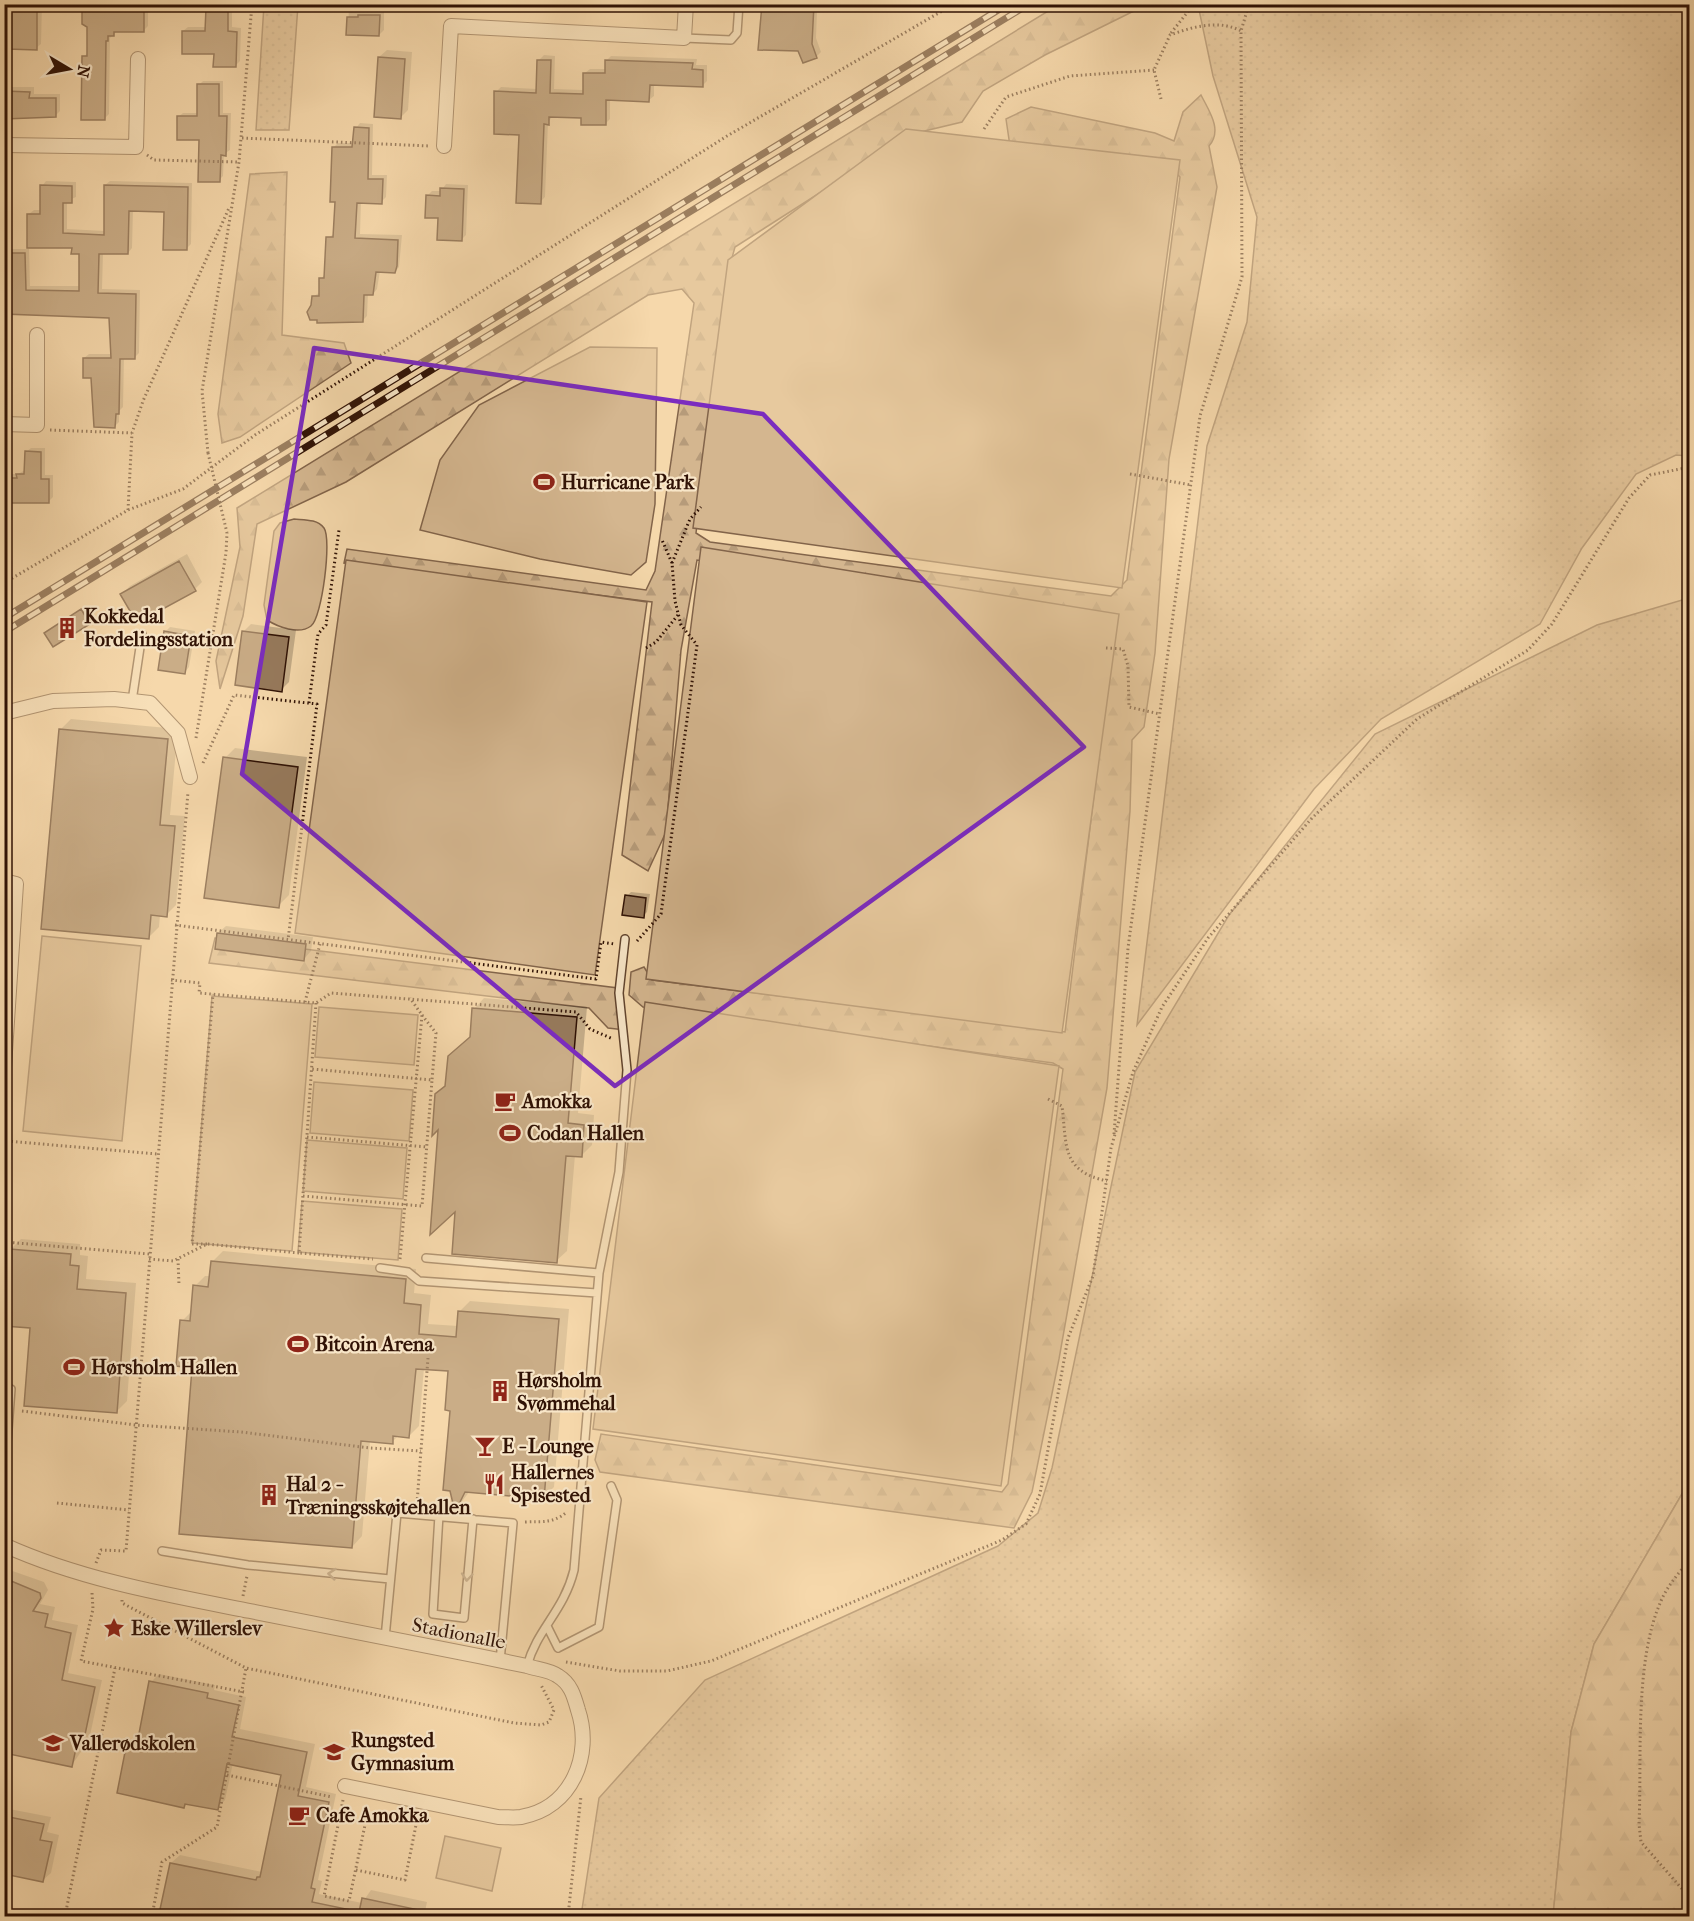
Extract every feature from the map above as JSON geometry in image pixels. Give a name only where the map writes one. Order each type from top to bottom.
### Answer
[{"type":"street","points":[[444,146],[451,26],[684,38],[686,4]]},
{"type":"street","points":[[4,145],[136,147],[138,59]]},
{"type":"street","points":[[4,424],[37,425],[37,335]]},
{"type":"street","points":[[4,713],[53,701],[150,703],[178,733],[190,777]]},
{"type":"street","points":[[4,880],[16,884],[4,1067]]},
{"type":"street","name":"Stadionalle","points":[[4,1545],[40,1561],[91,1576],[241,1609],[527,1666],[557,1675],[572,1689],[581,1720],[584,1750],[574,1781],[554,1802],[522,1817],[498,1817],[372,1791],[344,1793]]},
{"type":"lane","points":[[684,38],[731,40],[737,33],[739,4]]},
{"type":"lane","points":[[132,701],[142,634]]},
{"type":"lane","points":[[527,1666],[532,1647],[548,1626],[568,1592],[574,1570],[598,1273],[619,1173],[627,1070],[618,993],[625,942]]},
{"type":"lane","points":[[426,1258],[598,1273]]},
{"type":"lane","points":[[380,1268],[408,1272],[419,1281],[597,1293]]},
{"type":"lane","points":[[4,1386],[11,1389],[4,1483]]},
{"type":"lane","points":[[548,1626],[558,1648],[599,1627],[617,1500],[611,1486]]},
{"type":"lane","points":[[385,1638],[397,1513],[513,1522],[500,1660]]},
{"type":"lane","points":[[439,1515],[433,1614],[464,1618],[472,1519]]},
{"type":"lane","points":[[162,1551],[248,1565],[390,1579]]},
{"type":"path","points":[[195,742],[226,553],[227,533],[208,453],[202,391],[239,162],[252,4]]},
{"type":"path","points":[[4,583],[128,510],[183,489],[255,435],[717,142],[954,4]]},
{"type":"path","points":[[1161,99],[1154,70],[1170,35],[1194,4]]},
{"type":"path","points":[[558,1660],[620,1671],[655,1671],[711,1661],[1002,1540],[1026,1524],[1040,1494],[1068,1338],[1093,1276],[1113,1142],[1128,948],[1200,416],[1242,277],[1241,31],[1249,4]]},
{"type":"path","points":[[1170,35],[1198,25],[1234,27],[1241,31]]},
{"type":"path","points":[[984,129],[1006,98],[1070,76],[1154,70]]},
{"type":"path","points":[[242,138],[444,146]]},
{"type":"path","points":[[136,147],[154,160],[239,162]]},
{"type":"path","points":[[128,510],[132,433],[143,401],[231,203]]},
{"type":"path","points":[[37,425],[56,432],[132,433]]},
{"type":"path","points":[[1113,1142],[1133,1072],[1162,1007],[1208,938],[1312,818],[1417,719],[1528,650],[1552,624],[1629,498],[1650,476],[1689,467]]},
{"type":"path","points":[[1130,474],[1191,485]]},
{"type":"path","points":[[672,564],[690,519],[701,507]]},
{"type":"path","points":[[309,703],[318,634],[326,625],[339,530]]},
{"type":"path","points":[[623,955],[661,914],[697,645],[681,625],[672,564],[662,540]]},
{"type":"path","points":[[646,648],[656,642],[678,615]]},
{"type":"path","points":[[1106,648],[1123,649],[1128,666],[1129,707],[1160,714]]},
{"type":"path","points":[[91,1576],[101,1550],[126,1551],[175,925],[190,777],[202,765],[234,695],[317,704],[288,940]]},
{"type":"path","points":[[175,925],[597,979],[602,942],[625,942]]},
{"type":"path","points":[[305,1002],[320,944]]},
{"type":"path","points":[[171,980],[200,983],[199,993],[316,1003],[331,993],[576,1012],[590,1029],[611,1039],[624,1040]]},
{"type":"path","points":[[213,994],[192,1244],[377,1259]]},
{"type":"path","points":[[303,1196],[422,1206],[436,1033],[410,998]]},
{"type":"path","points":[[299,1252],[316,1003]]},
{"type":"path","points":[[410,1262],[399,1261],[422,1015]]},
{"type":"path","points":[[312,1069],[432,1080]]},
{"type":"path","points":[[1048,1099],[1062,1106],[1068,1157],[1087,1177],[1107,1181]]},
{"type":"path","points":[[307,1137],[427,1147]]},
{"type":"path","points":[[7,1141],[157,1154]]},
{"type":"path","points":[[4,1242],[149,1254]]},
{"type":"path","points":[[149,1259],[173,1261],[207,1245]]},
{"type":"path","points":[[177,1259],[179,1286]]},
{"type":"path","points":[[417,1514],[428,1358]]},
{"type":"path","points":[[11,1410],[136,1425],[241,1432],[370,1448],[421,1451]]},
{"type":"path","points":[[57,1503],[129,1510]]},
{"type":"path","points":[[513,1522],[546,1523],[555,1521],[572,1508],[579,1509]]},
{"type":"path","points":[[1689,1559],[1662,1598],[1649,1644],[1644,1675],[1639,1824],[1641,1842],[1689,1898]]},
{"type":"path","points":[[241,1609],[248,1565]]},
{"type":"path","points":[[123,1583],[122,1602],[246,1668],[514,1723],[541,1725],[549,1722],[554,1710],[549,1697],[527,1666]]},
{"type":"path","points":[[93,1609],[81,1661],[243,1692]]},
{"type":"path","points":[[65,1917],[115,1668]]},
{"type":"path","points":[[152,1917],[162,1862],[217,1827],[246,1668]]},
{"type":"path","points":[[227,1775],[344,1793],[324,1896],[349,1901],[372,1791]]},
{"type":"path","points":[[568,1917],[582,1798],[574,1781]]},
{"type":"path","points":[[356,1870],[405,1880],[421,1801]]},
{"type":"highlighted area","points":[[314,348],[763,414],[1084,747],[615,1086],[242,774]]},
{"type":"green space","points":[[264,5],[298,5],[289,130],[256,130]]},
{"type":"green space","points":[[1058,5],[1146,5],[1045,55],[983,91],[962,122],[912,134],[735,247],[727,276],[696,533],[710,542],[1111,596],[1127,580],[1180,177],[1168,165],[1011,153],[1006,119],[1031,107],[1155,133],[1174,141],[1183,112],[1201,95],[1215,127],[1215,134],[1209,146],[1217,187],[1169,459],[1155,653],[1144,727],[1132,740],[1130,811],[1107,1088],[1059,1359],[1032,1492],[1014,1528],[600,1472],[595,1460],[601,1434],[1002,1492],[1008,1484],[1063,1069],[1053,1063],[643,1007],[629,995],[631,972],[644,967],[652,980],[1065,1032],[1115,623],[697,560],[681,650],[666,832],[648,871],[622,855],[652,602],[344,563],[347,549],[646,590],[655,571],[694,303],[682,289],[648,295],[346,482],[257,524],[243,616],[220,689],[216,661],[240,547],[237,508]]},
{"type":"green space","points":[[1198,5],[1689,5],[1689,456],[1676,455],[1636,474],[1582,548],[1540,624],[1381,719],[1314,789],[1137,1025],[1207,446],[1247,322],[1257,217],[1213,76]]},
{"type":"green space","points":[[906,129],[1180,160],[1122,588],[693,528],[728,260]]},
{"type":"green space","points":[[287,172],[282,335],[344,343],[351,363],[240,437],[222,443],[218,414],[250,174]]},
{"type":"green space","name":"Hurricane Park","points":[[590,347],[657,348],[655,504],[646,562],[631,575],[540,559],[420,530],[440,460],[479,405]]},
{"type":"green space","points":[[294,519],[310,520],[324,528],[327,547],[325,578],[319,609],[311,626],[301,630],[283,627],[267,620],[264,605],[274,531],[280,523]]},
{"type":"green space","points":[[701,547],[1119,614],[1062,1033],[646,979]]},
{"type":"green space","points":[[346,560],[647,602],[595,975],[295,933]]},
{"type":"green space","points":[[1689,598],[1689,1482],[1594,1644],[1571,1732],[1553,1916],[581,1916],[599,1798],[705,1680],[998,1546],[1038,1513],[1052,1468],[1135,1072],[1229,915],[1375,734],[1597,625]]},
{"type":"green space","points":[[42,936],[141,946],[122,1141],[23,1131]]},
{"type":"green space","points":[[215,938],[618,988],[625,1030],[608,1028],[589,1008],[209,963]]},
{"type":"green space","points":[[212,996],[312,1004],[292,1251],[192,1243]]},
{"type":"green space","points":[[645,1002],[1059,1066],[1001,1486],[593,1429]]},
{"type":"green space","points":[[319,1007],[418,1015],[414,1065],[315,1057]]},
{"type":"green space","points":[[314,1082],[413,1090],[409,1141],[310,1133]]},
{"type":"green space","points":[[307,1140],[407,1148],[403,1199],[303,1191]]},
{"type":"green space","points":[[302,1201],[402,1209],[398,1260],[298,1252]]},
{"type":"green space","points":[[1689,1482],[1689,1916],[1553,1916],[1571,1732],[1594,1644]]},
{"type":"green space","points":[[445,1836],[501,1848],[492,1891],[436,1878]]},
{"type":"building","points":[[8,4],[37,4],[37,50],[7,49]]},
{"type":"building","points":[[91,4],[144,4],[144,32],[114,32],[114,36],[108,36],[108,41],[106,41],[105,120],[81,120],[82,56],[87,56],[87,27],[82,24],[82,9],[91,9]]},
{"type":"building","points":[[762,4],[814,4],[812,44],[817,58],[803,63],[798,51],[758,50]]},
{"type":"building","points":[[206,8],[228,9],[228,31],[237,32],[236,67],[213,67],[214,54],[182,54],[182,31],[205,31]]},
{"type":"building","points":[[358,15],[380,15],[379,36],[346,35],[347,17],[358,17]]},
{"type":"building","points":[[378,57],[405,59],[401,119],[374,117]]},
{"type":"building","points":[[537,60],[551,60],[550,93],[583,94],[583,73],[605,73],[605,60],[693,63],[692,69],[703,70],[703,87],[650,85],[649,102],[606,100],[606,125],[581,125],[581,118],[549,117],[549,125],[544,124],[541,204],[516,203],[519,135],[494,134],[494,91],[536,93]]},
{"type":"building","points":[[197,84],[219,84],[219,116],[227,116],[226,156],[221,155],[220,182],[198,182],[199,140],[177,140],[177,116],[197,116]]},
{"type":"building","points":[[4,91],[30,92],[29,98],[56,98],[56,117],[4,119]]},
{"type":"building","points":[[354,127],[369,128],[368,179],[383,179],[382,204],[357,203],[355,238],[398,240],[397,266],[395,273],[376,272],[373,295],[364,295],[363,322],[317,323],[317,320],[310,320],[307,312],[312,296],[319,296],[319,278],[324,278],[326,237],[333,237],[335,202],[330,202],[332,147],[352,147]]},
{"type":"building","points":[[40,185],[72,186],[72,203],[63,203],[63,233],[104,235],[104,185],[188,187],[187,250],[163,250],[164,212],[129,211],[128,254],[99,254],[98,293],[136,294],[135,359],[120,359],[119,414],[116,414],[115,428],[94,427],[91,378],[83,378],[83,358],[111,358],[109,318],[4,314],[4,263],[9,263],[9,253],[25,253],[26,290],[79,291],[79,254],[71,254],[72,248],[27,248],[27,214],[40,214]]},
{"type":"building","points":[[440,188],[464,189],[462,241],[437,240],[438,218],[425,218],[426,195],[440,196]]},
{"type":"building","points":[[25,451],[41,452],[41,479],[49,479],[49,503],[4,503],[4,478],[17,478],[16,474],[24,474]]},
{"type":"building","points":[[179,561],[196,591],[137,623],[120,594]]},
{"type":"building","name":"Kokkedal Fordelingsstation","points":[[81,609],[90,624],[53,647],[44,633]]},
{"type":"building","points":[[164,631],[191,636],[185,674],[158,670]]},
{"type":"building","points":[[242,631],[289,637],[282,692],[235,685]]},
{"type":"building","points":[[59,729],[168,739],[160,825],[175,826],[167,917],[151,915],[149,939],[41,929]]},
{"type":"building","points":[[223,757],[298,767],[279,908],[204,898]]},
{"type":"building","points":[[625,895],[646,898],[644,918],[622,915]]},
{"type":"building","points":[[217,933],[306,944],[304,961],[215,949]]},
{"type":"building","name":"Codan Hallen","points":[[472,1008],[577,1017],[568,1123],[584,1125],[582,1157],[566,1156],[557,1263],[452,1254],[455,1212],[430,1235],[438,1130],[432,1136],[435,1094],[445,1086],[448,1056],[470,1037]]},
{"type":"building","name":"Hørsholm Hallen","points":[[9,1249],[71,1254],[70,1265],[79,1266],[77,1289],[126,1293],[117,1413],[24,1406],[30,1328],[4,1326],[4,1258],[9,1258]]},
{"type":"building","points":[[211,1261],[406,1279],[404,1303],[421,1305],[419,1334],[456,1337],[458,1311],[559,1319],[544,1499],[465,1492],[455,1512],[450,1491],[443,1490],[450,1411],[445,1410],[448,1371],[416,1369],[409,1438],[393,1436],[393,1444],[361,1441],[352,1548],[179,1534],[192,1368],[176,1366],[180,1320],[190,1321],[193,1285],[208,1287]]},
{"type":"building","points":[[4,1578],[40,1593],[41,1598],[33,1611],[48,1614],[45,1627],[71,1633],[62,1680],[95,1687],[82,1749],[76,1748],[72,1767],[4,1753]]},
{"type":"building","points":[[149,1681],[208,1693],[207,1698],[239,1705],[232,1737],[307,1752],[298,1796],[329,1802],[311,1888],[315,1889],[312,1902],[351,1910],[350,1917],[173,1917],[159,1914],[170,1863],[256,1880],[260,1877],[281,1775],[227,1764],[218,1810],[185,1804],[184,1808],[117,1793],[127,1742],[137,1744]]},
{"type":"building","points":[[4,1816],[44,1824],[40,1840],[52,1842],[43,1882],[4,1874]]},
{"type":"building","points":[[362,1898],[419,1910],[418,1917],[358,1917]]},
{"type":"railway","points":[[4,618],[1008,4]]},
{"type":"railway","points":[[4,632],[1029,4]]},
{"type":"place","name":"Hurricane Park","points":[[544,482]]},
{"type":"place","name":"Kokkedal Fordelingsstation","points":[[67,628]]},
{"type":"place","name":"Amokka","points":[[505,1101]]},
{"type":"place","name":"Codan Hallen","points":[[510,1133]]},
{"type":"place","name":"Bitcoin Arena","points":[[298,1344]]},
{"type":"place","name":"Hørsholm Hallen","points":[[74,1367]]},
{"type":"place","name":"Hørsholm Svømmehal","points":[[500,1391]]},
{"type":"place","name":"E - Lounge","points":[[485,1446]]},
{"type":"place","name":"Hallernes Spisested","points":[[494,1484]]},
{"type":"place","name":"Hal 2 - Træningsskøjtehallen","points":[[269,1495]]},
{"type":"place","name":"Eske Willerslev","points":[[114,1628]]},
{"type":"place","name":"Vallerødskolen","points":[[53,1743]]},
{"type":"place","name":"Rungsted Gymnasium","points":[[334,1752]]},
{"type":"place","name":"Cafe Amokka","points":[[299,1815]]}]
